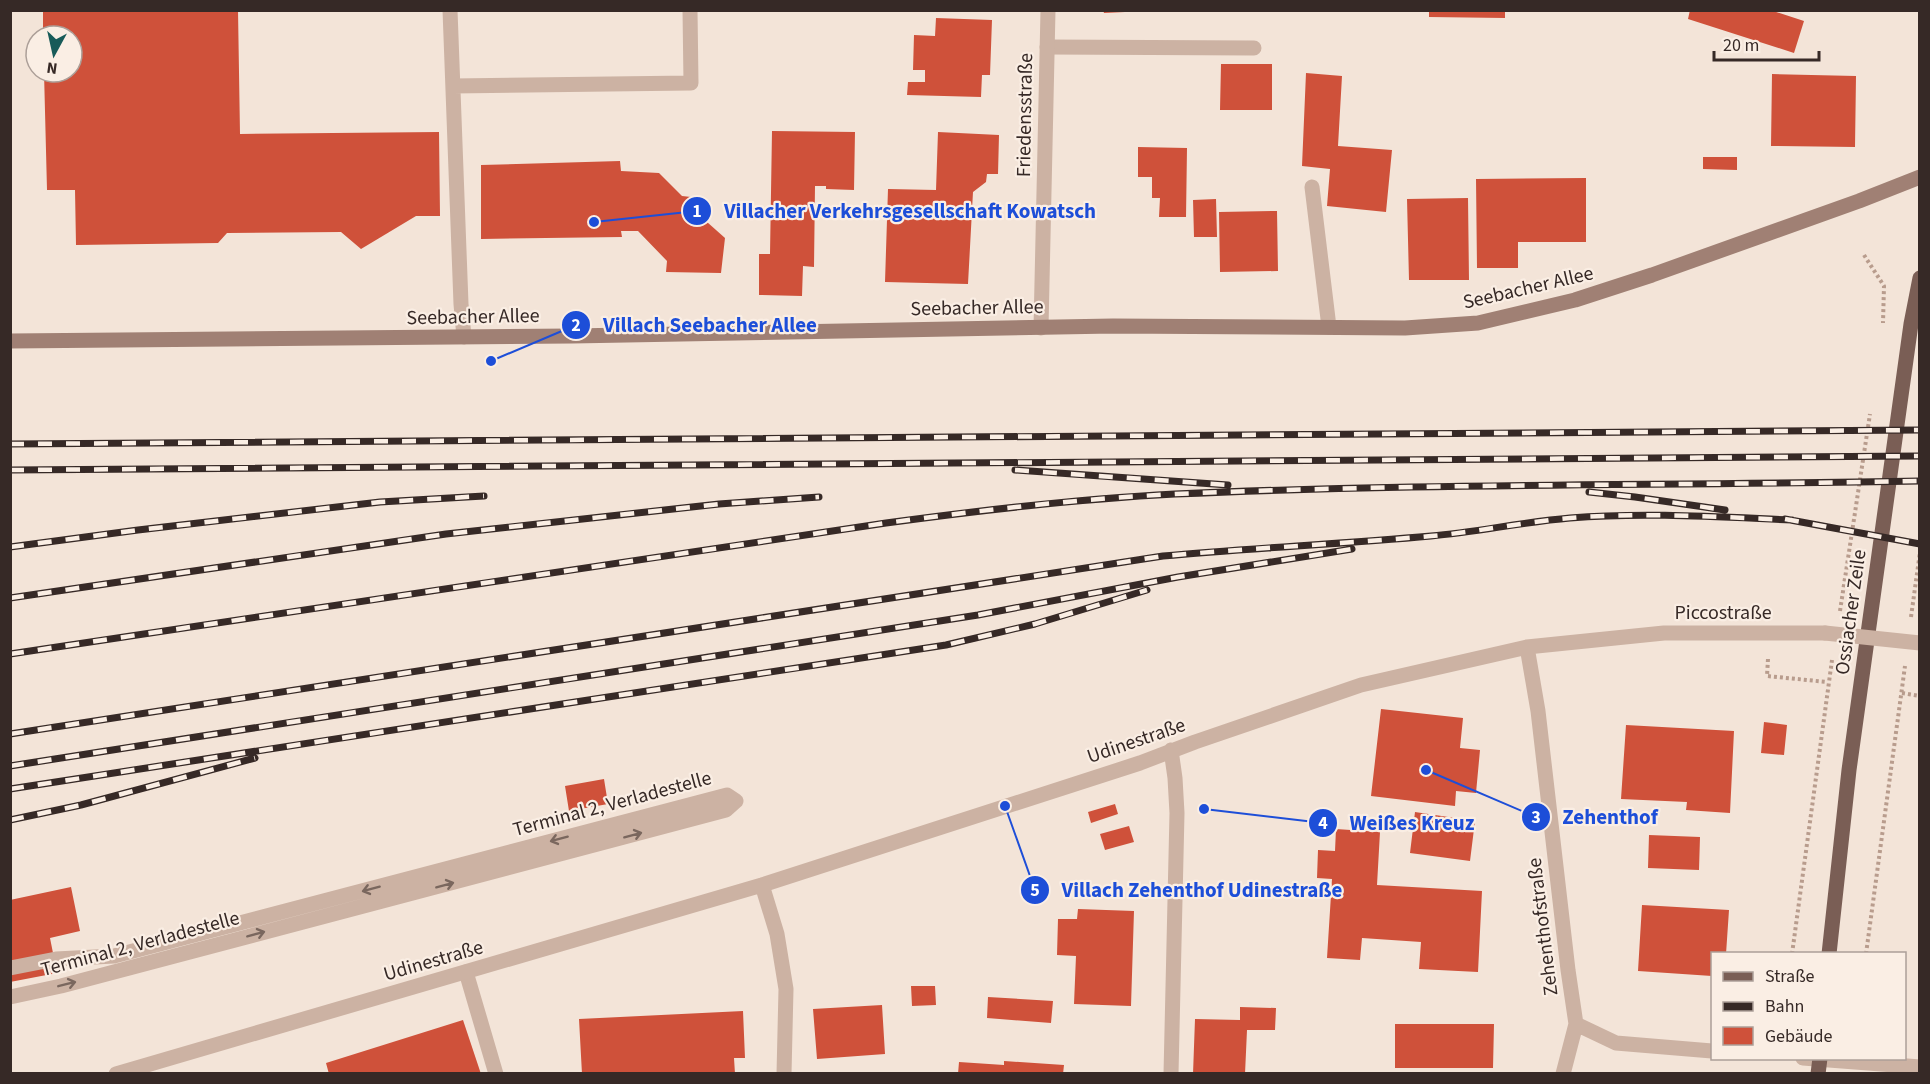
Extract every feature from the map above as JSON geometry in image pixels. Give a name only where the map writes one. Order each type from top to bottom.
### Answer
[{"type":"main road","name":"Ossiacher Zeile","points":[[1829,952],[1849,770],[1911,324],[1920,278]]},
{"type":"street","points":[[450,10],[464,337]]},
{"type":"street","points":[[453,86],[691,83],[690,10]]},
{"type":"street","name":"Friedensstraße","points":[[1041,328],[1047,10]]},
{"type":"street","points":[[1047,47],[1254,48]]},
{"type":"street","name":"Seebacher Allee","points":[[10,342],[1113,326],[1405,328],[1478,323],[1575,300],[1652,275],[1920,177]]},
{"type":"street","points":[[1312,187],[1329,327]]},
{"type":"street","name":"Piccostraße","points":[[1527,647],[1664,633],[1825,633],[1920,643]]},
{"type":"street","name":"Udinestraße","points":[[116,1074],[762,885],[1129,766],[1360,685],[1527,647]]},
{"type":"street","name":"Zehenthofstraße","points":[[1527,647],[1538,711],[1576,1024],[1563,1074]]},
{"type":"street","points":[[1171,1074],[1177,813],[1172,750]]},
{"type":"street","name":"Terminal 2, Verladestelle","points":[[10,968],[56,959],[114,956],[727,795],[736,801],[726,810],[61,986],[10,997]]},
{"type":"street","points":[[762,885],[777,934],[786,989],[784,1074]]},
{"type":"street","points":[[466,972],[496,1074]]},
{"type":"street","points":[[1576,1024],[1617,1043],[1711,1051]]},
{"type":"street","points":[[1819,1064],[1920,1067]]},
{"type":"path","points":[[1864,255],[1884,286],[1882,332]]},
{"type":"path","points":[[1839,617],[1871,409]]},
{"type":"path","points":[[1911,618],[1920,552]]},
{"type":"path","points":[[1792,952],[1827,682],[1834,649]]},
{"type":"path","points":[[1769,655],[1767,676],[1827,682]]},
{"type":"path","points":[[1866,952],[1906,661]]},
{"type":"path","points":[[1902,693],[1920,696]]},
{"type":"building","points":[[43,10],[238,10],[240,134],[439,132],[440,216],[416,216],[361,249],[341,232],[227,233],[218,243],[76,245],[75,190],[47,190],[44,84],[84,84],[84,24],[43,24]]},
{"type":"building","points":[[1103,10],[1125,10],[1125,12],[1104,13]]},
{"type":"building","points":[[1429,10],[1505,10],[1505,18],[1429,17]]},
{"type":"building","points":[[1690,10],[1770,10],[1804,21],[1794,53],[1688,19]]},
{"type":"building","points":[[936,18],[992,20],[990,75],[982,75],[981,97],[907,95],[908,82],[925,82],[925,70],[913,70],[914,35],[935,36]]},
{"type":"building","points":[[1221,64],[1272,64],[1272,110],[1220,110]]},
{"type":"building","points":[[1306,73],[1342,76],[1338,146],[1392,150],[1386,212],[1327,206],[1330,169],[1302,166]]},
{"type":"building","points":[[1772,74],[1856,76],[1855,147],[1771,146]]},
{"type":"building","points":[[772,131],[855,132],[854,190],[826,189],[826,186],[815,186],[814,267],[803,266],[802,296],[759,295],[759,254],[770,254]]},
{"type":"building","points":[[938,132],[999,135],[998,174],[987,174],[986,182],[973,192],[968,284],[885,282],[888,189],[936,190]]},
{"type":"building","points":[[1138,147],[1187,148],[1186,217],[1159,217],[1160,198],[1152,198],[1152,177],[1138,177]]},
{"type":"building","points":[[1703,157],[1737,157],[1737,170],[1703,169]]},
{"type":"building","points":[[620,161],[621,171],[659,173],[682,196],[691,197],[700,203],[698,214],[725,238],[721,273],[666,272],[667,261],[638,231],[621,231],[622,237],[481,239],[481,165]]},
{"type":"building","points":[[1586,178],[1586,242],[1518,242],[1518,268],[1477,268],[1476,179]]},
{"type":"building","points":[[1468,198],[1469,280],[1409,280],[1407,199]]},
{"type":"building","points":[[1216,199],[1217,237],[1194,237],[1193,200]]},
{"type":"building","points":[[1277,211],[1278,271],[1220,272],[1219,212]]},
{"type":"building","points":[[1381,709],[1463,718],[1460,748],[1480,750],[1476,793],[1456,791],[1455,806],[1371,796]]},
{"type":"building","points":[[1764,722],[1787,725],[1784,755],[1761,753]]},
{"type":"building","points":[[1626,725],[1734,731],[1730,813],[1686,810],[1687,802],[1621,799]]},
{"type":"building","points":[[604,779],[608,804],[569,811],[565,786]]},
{"type":"building","points":[[1115,804],[1118,814],[1091,823],[1088,812]]},
{"type":"building","points":[[1415,812],[1475,821],[1470,861],[1410,853]]},
{"type":"building","points":[[1129,826],[1134,842],[1105,850],[1100,834]]},
{"type":"building","points":[[1336,829],[1380,832],[1377,885],[1482,891],[1478,972],[1419,969],[1421,942],[1362,938],[1360,960],[1327,958],[1332,879],[1317,878],[1318,850],[1335,851]]},
{"type":"building","points":[[1649,835],[1700,837],[1699,870],[1648,868]]},
{"type":"building","points":[[71,887],[80,931],[50,938],[57,973],[10,982],[10,900]]},
{"type":"building","points":[[1642,905],[1729,910],[1726,952],[1711,952],[1711,976],[1638,971]]},
{"type":"building","points":[[1078,909],[1134,911],[1131,1006],[1074,1004],[1076,956],[1057,955],[1058,919],[1077,919]]},
{"type":"building","points":[[911,986],[935,986],[936,1005],[912,1006]]},
{"type":"building","points":[[988,997],[1053,1001],[1051,1023],[987,1018]]},
{"type":"building","points":[[882,1005],[885,1054],[817,1059],[813,1009]]},
{"type":"building","points":[[1240,1007],[1276,1008],[1275,1030],[1247,1030],[1245,1074],[1193,1074],[1195,1019],[1240,1020]]},
{"type":"building","points":[[743,1011],[745,1058],[734,1058],[735,1074],[582,1074],[579,1019]]},
{"type":"building","points":[[463,1020],[481,1074],[329,1074],[326,1063]]},
{"type":"building","points":[[1395,1024],[1494,1024],[1493,1068],[1395,1068]]},
{"type":"building","points":[[1004,1061],[1064,1065],[1063,1074],[958,1074],[959,1062],[1004,1065]]},
{"type":"railway","points":[[10,444],[1920,430]]},
{"type":"railway","points":[[10,470],[1920,456]]},
{"type":"railway","points":[[1015,470],[1228,485]]},
{"type":"railway","points":[[10,654],[886,523],[1066,502],[1268,490],[1920,481]]},
{"type":"railway","points":[[1589,492],[1725,510]]},
{"type":"railway","points":[[10,547],[380,502],[484,496]]},
{"type":"railway","points":[[10,598],[446,534],[719,504],[819,497]]},
{"type":"railway","points":[[10,734],[1163,556],[1431,536],[1598,516],[1792,520]]},
{"type":"railway","points":[[1785,519],[1920,544]]},
{"type":"railway","points":[[10,766],[978,615],[1178,577],[1352,549]]},
{"type":"railway","points":[[10,789],[946,645],[1035,624],[1147,590]]},
{"type":"railway","points":[[10,820],[81,805],[255,758]]},
{"type":"place","name":"Villacher Verkehrsgesellschaft Kowatsch","points":[[594,222]]},
{"type":"place","name":"Villach Seebacher Allee","points":[[491,361]]},
{"type":"place","name":"Zehenthof","points":[[1426,770]]},
{"type":"place","name":"Villach Zehenthof Udinestraße","points":[[1005,806]]},
{"type":"place","name":"Weißes Kreuz","points":[[1204,809]]}]
